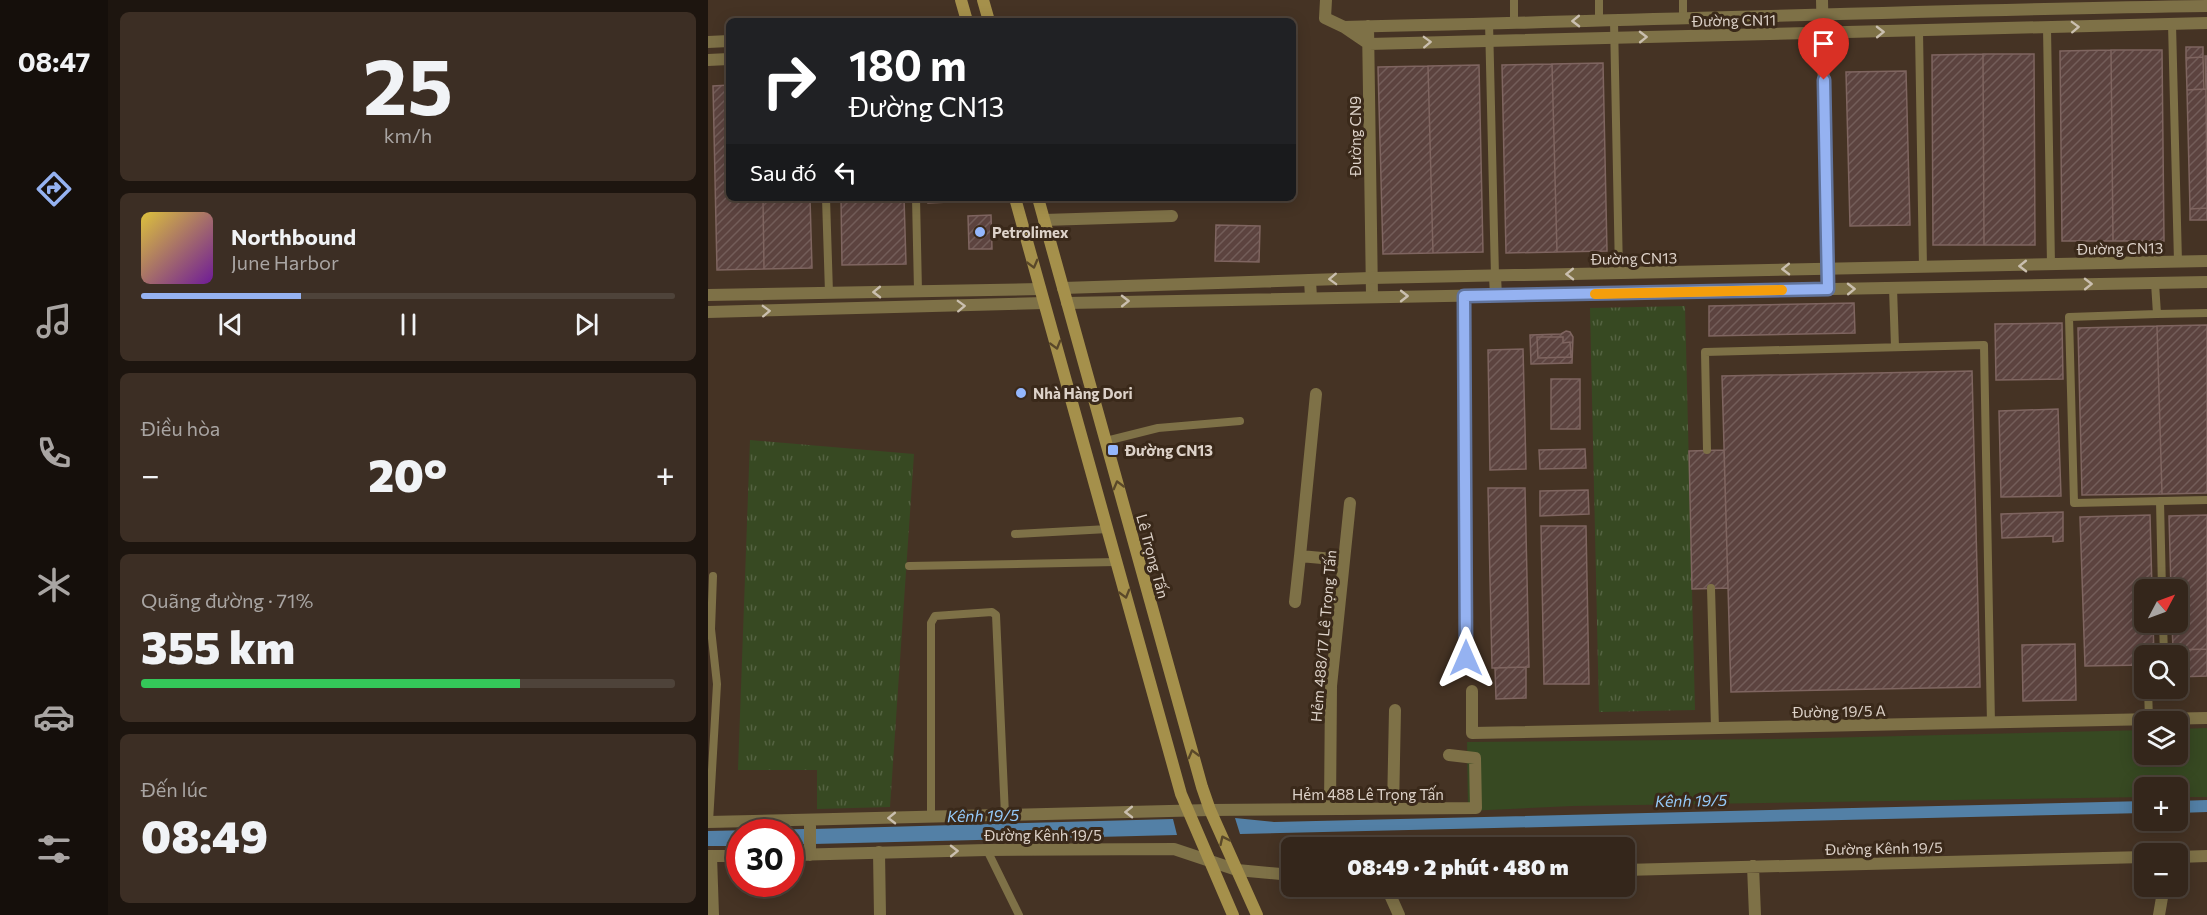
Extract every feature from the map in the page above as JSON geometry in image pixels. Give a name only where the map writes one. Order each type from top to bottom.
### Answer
[{"type":"main road","points":[[961,0],[966,18]]},
{"type":"main road","points":[[983,0],[988,18]]},
{"type":"main road","points":[[1016,201],[1187,810],[1233,915]]},
{"type":"main road","name":"Lê Trọng Tấn","points":[[1039,201],[1202,787],[1257,915]]},
{"type":"main road","points":[[1040,289],[1063,288]]},
{"type":"main road","points":[[1044,303],[1067,303]]},
{"type":"street","points":[[1326,0],[1325,18],[1344,27],[1369,44]]},
{"type":"street","points":[[1822,0],[1828,289]]},
{"type":"street","name":"Đường CN11","points":[[1344,27],[1822,15],[1952,5],[2207,6]]},
{"type":"street","name":"Đường CN11","points":[[1369,44],[2207,23]]},
{"type":"street","name":"Đường CN9","points":[[1368,26],[1372,296]]},
{"type":"street","points":[[708,42],[726,41]]},
{"type":"street","points":[[708,60],[726,59]]},
{"type":"street","points":[[1044,220],[1172,216]]},
{"type":"street","name":"Đường CN13","points":[[1063,288],[1371,278],[2207,261]]},
{"type":"street","points":[[1495,276],[1496,296]]},
{"type":"street","points":[[1310,280],[1311,298]]},
{"type":"street","points":[[1067,303],[2207,282]]},
{"type":"street","points":[[708,295],[1040,289]]},
{"type":"street","points":[[814,293],[814,310]]},
{"type":"street","points":[[1464,296],[1466,658]]},
{"type":"street","points":[[708,312],[1044,303]]},
{"type":"street","points":[[1294,602],[1316,394]]},
{"type":"street","name":"Hẻm 488/17 Lê Trọng Tấn","points":[[1330,808],[1332,686],[1350,503]]},
{"type":"street","points":[[1300,556],[1344,560]]},
{"type":"street","name":"Đường 19/5 A","points":[[1472,691],[1472,733],[2134,720]]},
{"type":"street","points":[[1393,809],[1395,710]]},
{"type":"street","name":"Đường 19/5 A","points":[[2188,719],[2207,718]]},
{"type":"street","name":"Hẻm 488 Lê Trọng Tấn","points":[[1210,810],[1476,808],[1475,758],[1449,755]]},
{"type":"street","name":"Đường Kênh 19/5","points":[[708,822],[810,824],[931,817],[1210,810]]},
{"type":"street","points":[[810,824],[810,849]]},
{"type":"street","name":"Đường Kênh 19/5","points":[[804,851],[1174,849],[1237,870],[1281,875]]},
{"type":"street","points":[[879,852],[880,915]]},
{"type":"street","points":[[713,915],[710,856],[726,856]]},
{"type":"street","points":[[2188,856],[2207,856]]},
{"type":"street","name":"Đường Kênh 19/5","points":[[1635,870],[2134,857]]},
{"type":"street","points":[[1753,866],[1755,915]]},
{"type":"street","points":[[1391,897],[1399,915]]},
{"type":"street","points":[[2159,915],[2162,897]]},
{"type":"lane","points":[[1514,0],[1514,22]]},
{"type":"lane","points":[[1599,0],[1599,21]]},
{"type":"lane","points":[[1683,0],[1683,19]]},
{"type":"lane","points":[[1614,21],[1619,273]]},
{"type":"lane","points":[[1489,22],[1495,276]]},
{"type":"lane","points":[[2172,24],[2178,262]]},
{"type":"lane","points":[[2047,28],[2051,265]]},
{"type":"lane","points":[[1919,32],[1923,267]]},
{"type":"lane","points":[[826,201],[829,293]]},
{"type":"lane","points":[[916,201],[918,291]]},
{"type":"lane","points":[[2155,283],[2157,314]]},
{"type":"lane","points":[[1893,288],[1896,347]]},
{"type":"lane","points":[[2207,313],[2069,317],[2074,503],[2207,500]]},
{"type":"lane","points":[[1707,450],[1705,352],[1984,345],[1991,724]]},
{"type":"lane","points":[[1106,441],[1158,428],[1240,421]]},
{"type":"lane","points":[[2160,501],[2162,579]]},
{"type":"lane","points":[[1015,534],[1108,529]]},
{"type":"lane","points":[[909,566],[1116,562]]},
{"type":"lane","points":[[708,822],[717,684],[711,629],[713,576]]},
{"type":"lane","points":[[1711,588],[1715,728]]},
{"type":"lane","points":[[931,817],[930,623],[935,616],[992,612],[996,615],[1005,815]]},
{"type":"lane","points":[[987,850],[1020,915]]},
{"type":"green space","points":[[1685,306],[1695,710],[1599,712],[1590,308]]},
{"type":"green space","points":[[750,440],[914,454],[890,807],[817,809],[817,770],[738,770]]},
{"type":"green space","points":[[2207,728],[2207,797],[2188,797],[2188,777],[2134,777],[2134,797],[1573,806],[1468,811],[1467,742],[1776,739],[2134,730],[2134,765],[2188,765],[2188,729]]},
{"type":"water","points":[[2207,800],[2207,812],[2188,813],[2188,801]]},
{"type":"water","points":[[2134,801],[2134,813],[1240,834],[1235,818],[1274,822]]},
{"type":"water","points":[[1173,819],[1177,835],[813,844],[813,829]]},
{"type":"water","points":[[708,831],[726,831],[726,846],[708,846]]},
{"type":"building","points":[[2186,47],[2203,47],[2203,57],[2186,58]]},
{"type":"building","points":[[2111,50],[2113,241],[2062,241],[2060,51]]},
{"type":"building","points":[[2111,50],[2162,50],[2164,241],[2113,241]]},
{"type":"building","points":[[1983,54],[1984,245],[1933,245],[1932,55]]},
{"type":"building","points":[[1983,54],[2034,54],[2035,245],[1984,245]]},
{"type":"building","points":[[2205,56],[2207,56],[2207,89],[2206,89]]},
{"type":"building","points":[[2203,57],[2204,89],[2187,90],[2186,58]]},
{"type":"building","points":[[1603,63],[1607,251],[1557,252],[1552,64]]},
{"type":"building","points":[[1552,64],[1557,252],[1506,253],[1502,65]]},
{"type":"building","points":[[1479,65],[1483,252],[1433,253],[1428,66]]},
{"type":"building","points":[[1428,66],[1433,253],[1383,254],[1378,67]]},
{"type":"building","points":[[1906,71],[1910,225],[1850,226],[1846,72]]},
{"type":"building","points":[[726,85],[726,201],[763,201],[764,269],[717,270],[713,86]]},
{"type":"building","points":[[2206,89],[2207,208],[2190,209],[2187,90]]},
{"type":"building","points":[[763,201],[810,201],[812,268],[764,269]]},
{"type":"building","points":[[841,201],[904,201],[906,264],[842,265]]},
{"type":"building","points":[[928,201],[971,201],[928,203]]},
{"type":"building","points":[[2207,208],[2207,220],[2190,220],[2190,209]]},
{"type":"building","name":"Petrolimex","points":[[991,215],[992,249],[969,249],[968,216]]},
{"type":"building","points":[[1216,225],[1260,226],[1259,262],[1215,261]]},
{"type":"building","points":[[1854,303],[1855,333],[1709,336],[1709,306]]},
{"type":"building","points":[[2062,323],[2063,379],[1996,380],[1995,324]]},
{"type":"building","points":[[2207,325],[2207,493],[2162,494],[2157,326]]},
{"type":"building","points":[[2157,326],[2162,494],[2082,495],[2078,328]]},
{"type":"building","points":[[1566,331],[1570,332],[1573,337],[1572,363],[1531,364],[1530,335],[1561,334]]},
{"type":"building","points":[[1537,337],[1563,337],[1563,343],[1570,342],[1571,357],[1538,358]]},
{"type":"building","points":[[1523,349],[1526,469],[1490,470],[1488,350]]},
{"type":"building","points":[[1972,371],[1980,687],[1731,692],[1722,376]]},
{"type":"building","points":[[1551,379],[1580,379],[1580,429],[1551,429]]},
{"type":"building","points":[[2058,409],[2061,496],[2001,497],[1999,411]]},
{"type":"building","points":[[1585,449],[1586,468],[1540,469],[1539,450]]},
{"type":"building","points":[[1724,450],[1728,588],[1692,589],[1689,451]]},
{"type":"building","points":[[1488,488],[1525,488],[1529,667],[1492,668]]},
{"type":"building","points":[[1588,490],[1589,514],[1540,516],[1540,491]]},
{"type":"building","points":[[2063,512],[2063,541],[2053,542],[2053,536],[2002,538],[2001,514]]},
{"type":"building","points":[[2150,515],[2152,579],[2134,579],[2134,633],[2153,633],[2154,645],[2134,645],[2134,665],[2085,666],[2080,517]]},
{"type":"building","points":[[2207,515],[2207,649],[2188,650],[2188,645],[2173,645],[2172,633],[2188,633],[2188,579],[2171,579],[2169,516]]},
{"type":"building","points":[[1541,526],[1586,526],[1589,684],[1544,684]]},
{"type":"building","points":[[2075,644],[2076,700],[2023,701],[2022,645]]},
{"type":"building","points":[[2207,649],[2207,676],[2188,677],[2188,650]]},
{"type":"building","points":[[1526,667],[1526,698],[1496,699],[1495,668]]},
{"type":"slow traffic","points":[[1595,294],[1782,290]]},
{"type":"place","name":"Petrolimex","points":[[980,232]]},
{"type":"place","name":"Nhà Hàng Dori","points":[[1021,393]]},
{"type":"place","name":"Đường CN13","points":[[1113,450]]},
{"type":"route","points":[[1466,658],[1464,296],[1828,289],[1824,80]]},
{"type":"water label","name":"Kênh 19/5","points":[[1691,800]]},
{"type":"water label","name":"Kênh 19/5","points":[[983,815]]}]
